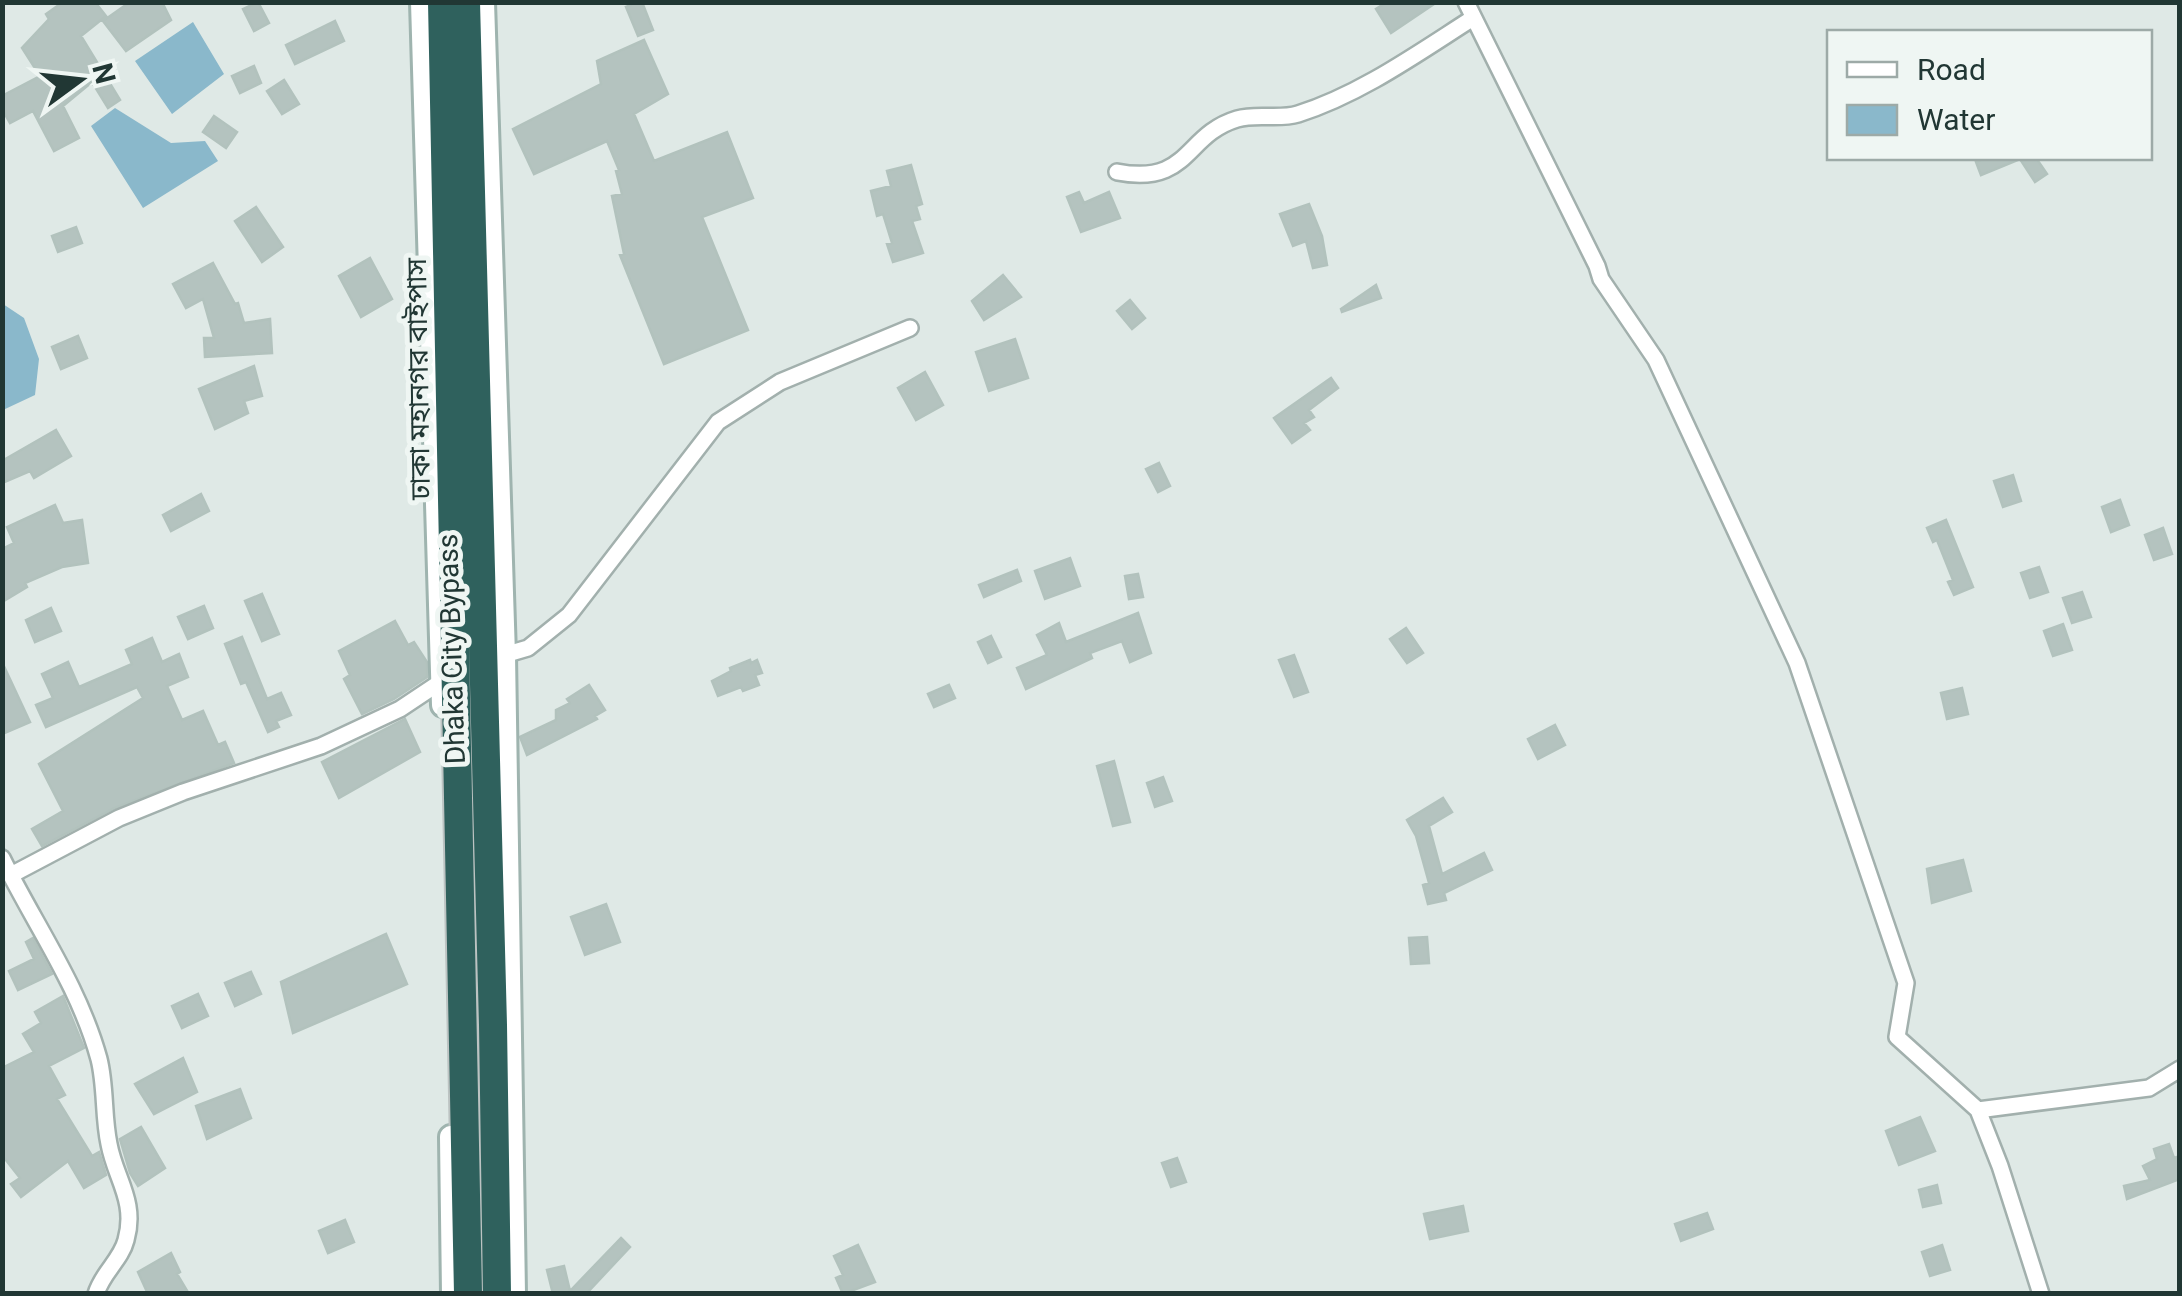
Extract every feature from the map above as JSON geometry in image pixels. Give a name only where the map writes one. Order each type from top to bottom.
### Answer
[{"type":"highway","name":"ঢাকা মহানগর বাইপাস","points":[[442,2],[468,1294]]},
{"type":"highway","name":"Dhaka City Bypass","points":[[466,2],[494,1025],[496,1294]]},
{"type":"main road","points":[[422,2],[442,681],[453,1294]]},
{"type":"main road","points":[[484,2],[504,655],[514,1294]]},
{"type":"street","points":[[1466,2],[1601,279],[1656,360],[1797,663],[1906,984],[1897,1037],[1978,1110],[2042,1294]]},
{"type":"street","points":[[1117,172],[1140,176],[1176,166],[1213,131],[1235,120],[1295,115],[1377,79],[1473,18]]},
{"type":"street","points":[[504,655],[528,648],[569,616],[718,422],[780,382],[910,328]]},
{"type":"street","points":[[11,876],[119,818],[183,792],[321,746],[400,710],[442,681]]},
{"type":"street","points":[[2,858],[78,1000],[100,1062],[109,1146],[121,1174],[130,1214],[126,1244],[100,1279],[96,1294]]},
{"type":"street","points":[[1978,1110],[2150,1088],[2180,1069]]},
{"type":"water","points":[[193,22],[224,74],[172,114],[135,61]]},
{"type":"water","points":[[115,108],[171,143],[205,141],[218,161],[143,208],[91,126]]},
{"type":"water","points":[[3,304],[24,318],[39,359],[35,395],[3,410]]},
{"type":"building","points":[[63,2],[95,2],[106,16],[81,36],[120,100],[108,108],[92,82],[63,106],[79,138],[54,151],[33,111],[10,123],[2,109],[2,96],[40,76],[22,48],[49,19],[46,14]]},
{"type":"building","points":[[130,2],[162,2],[171,20],[126,51],[103,21]]},
{"type":"building","points":[[258,2],[269,23],[254,31],[243,9]]},
{"type":"building","points":[[642,2],[653,30],[638,36],[626,7]]},
{"type":"building","points":[[1387,2],[1437,2],[1391,33],[1376,9]]},
{"type":"building","points":[[335,21],[344,41],[295,64],[286,45]]},
{"type":"building","points":[[644,40],[668,94],[634,114],[654,161],[727,132],[753,198],[702,217],[748,330],[664,364],[620,255],[624,254],[612,196],[622,194],[616,171],[619,170],[607,141],[534,174],[513,129],[601,84],[597,61]]},
{"type":"building","points":[[254,66],[261,83],[240,93],[232,76]]},
{"type":"building","points":[[284,80],[299,104],[282,114],[267,91]]},
{"type":"building","points":[[214,116],[237,132],[226,148],[203,132]]},
{"type":"building","points":[[1981,160],[2018,160],[1981,175],[1976,162]]},
{"type":"building","points":[[2021,160],[2037,160],[2047,174],[2035,182]]},
{"type":"building","points":[[911,165],[922,204],[916,206],[920,219],[912,221],[923,253],[893,262],[887,244],[892,243],[883,214],[877,216],[871,191],[891,186],[887,171]]},
{"type":"building","points":[[1079,192],[1084,203],[1109,192],[1120,218],[1081,232],[1067,197]]},
{"type":"building","points":[[1309,204],[1322,236],[1327,265],[1313,268],[1306,241],[1293,246],[1280,214]]},
{"type":"building","points":[[256,207],[283,247],[262,262],[235,221]]},
{"type":"building","points":[[76,227],[82,243],[58,252],[52,236]]},
{"type":"building","points":[[370,258],[392,299],[361,317],[339,276]]},
{"type":"building","points":[[213,263],[235,304],[238,303],[244,323],[270,319],[272,353],[205,357],[204,338],[214,338],[203,299],[186,308],[173,284]]},
{"type":"building","points":[[1003,275],[1021,297],[984,320],[972,301]]},
{"type":"building","points":[[1376,285],[1381,298],[1342,312],[1341,309]]},
{"type":"building","points":[[1130,300],[1145,318],[1132,329],[1117,311]]},
{"type":"building","points":[[78,336],[87,358],[61,369],[52,347]]},
{"type":"building","points":[[1015,339],[1028,378],[989,391],[976,352]]},
{"type":"building","points":[[254,366],[262,396],[244,401],[248,413],[215,429],[199,389]]},
{"type":"building","points":[[925,372],[943,405],[916,420],[898,388]]},
{"type":"building","points":[[1331,378],[1338,388],[1309,410],[1314,417],[1304,423],[1310,430],[1292,443],[1274,418]]},
{"type":"building","points":[[56,430],[71,456],[34,478],[30,471],[2,483],[2,461]]},
{"type":"building","points":[[1159,463],[1170,486],[1158,492],[1146,469]]},
{"type":"building","points":[[2013,475],[2021,501],[2003,507],[1994,481]]},
{"type":"building","points":[[201,494],[209,511],[171,531],[163,515]]},
{"type":"building","points":[[2120,500],[2129,525],[2111,532],[2102,507]]},
{"type":"building","points":[[55,505],[63,523],[82,520],[88,563],[62,567],[25,583],[27,587],[2,602],[2,549],[14,543],[7,527]]},
{"type":"building","points":[[1946,520],[1973,587],[1954,595],[1948,582],[1953,580],[1937,540],[1933,542],[1927,528]]},
{"type":"building","points":[[2163,528],[2172,554],[2154,560],[2145,535]]},
{"type":"building","points":[[1070,558],[1080,586],[1045,599],[1035,571]]},
{"type":"building","points":[[2039,567],[2048,592],[2030,598],[2021,573]]},
{"type":"building","points":[[1017,570],[1021,581],[984,597],[979,585]]},
{"type":"building","points":[[1138,574],[1143,597],[1129,599],[1125,576]]},
{"type":"building","points":[[2082,592],[2091,617],[2072,623],[2063,598]]},
{"type":"building","points":[[262,594],[279,634],[262,641],[245,601]]},
{"type":"building","points":[[204,606],[213,628],[188,639],[178,617]]},
{"type":"building","points":[[51,608],[61,631],[35,642],[26,620]]},
{"type":"building","points":[[1138,613],[1151,653],[1130,662],[1122,641],[1090,653],[1092,658],[1026,689],[1017,668],[1047,655],[1037,635],[1059,623],[1066,642]]},
{"type":"building","points":[[395,621],[408,645],[414,642],[427,662],[427,677],[362,714],[344,679],[350,675],[339,651]]},
{"type":"building","points":[[2063,624],[2072,650],[2053,656],[2044,631]]},
{"type":"building","points":[[1406,628],[1423,653],[1407,663],[1390,639]]},
{"type":"building","points":[[991,636],[1001,657],[988,663],[978,642]]},
{"type":"building","points":[[242,637],[267,699],[281,693],[291,715],[276,721],[279,727],[268,732],[246,682],[241,684],[225,644]]},
{"type":"building","points":[[152,638],[162,662],[179,654],[188,677],[167,686],[182,720],[203,711],[218,745],[225,742],[234,763],[115,808],[42,846],[32,829],[63,811],[39,764],[143,698],[137,687],[46,727],[36,705],[53,698],[42,674],[68,662],[79,687],[132,664],[126,650]]},
{"type":"building","points":[[1294,655],[1308,692],[1294,697],[1279,660]]},
{"type":"building","points":[[757,660],[762,673],[755,675],[759,685],[718,696],[712,681]]},
{"type":"building","points":[[2,662],[30,722],[2,734]]},
{"type":"building","points":[[589,685],[605,710],[595,716],[597,719],[527,755],[520,737],[556,720],[556,710]]},
{"type":"building","points":[[949,685],[955,698],[934,707],[928,694]]},
{"type":"building","points":[[1962,688],[1968,714],[1947,719],[1941,693]]},
{"type":"building","points":[[405,719],[420,752],[339,798],[322,762]]},
{"type":"building","points":[[1555,725],[1565,745],[1538,759],[1528,739]]},
{"type":"building","points":[[1114,761],[1130,822],[1113,826],[1097,766]]},
{"type":"building","points":[[1163,777],[1172,801],[1155,807],[1147,783]]},
{"type":"building","points":[[1443,798],[1452,812],[1429,826],[1442,874],[1484,853],[1492,870],[1444,893],[1446,900],[1428,904],[1423,885],[1429,883],[1416,836],[1407,820]]},
{"type":"building","points":[[1963,860],[1971,891],[1932,903],[1927,869]]},
{"type":"building","points":[[606,904],[620,942],[585,955],[571,917]]},
{"type":"building","points":[[386,934],[407,984],[293,1033],[281,982]]},
{"type":"building","points":[[1427,937],[1429,963],[1411,964],[1409,938]]},
{"type":"building","points":[[33,938],[52,974],[18,990],[9,971],[34,959],[26,942]]},
{"type":"building","points":[[251,972],[261,994],[235,1006],[225,983]]},
{"type":"building","points":[[198,994],[208,1016],[182,1028],[172,1006]]},
{"type":"building","points":[[63,996],[84,1048],[49,1066],[65,1095],[57,1099],[92,1156],[99,1152],[106,1175],[84,1188],[68,1161],[21,1197],[11,1184],[20,1178],[2,1155],[2,1068],[34,1052],[23,1034],[41,1023],[35,1012]]},
{"type":"building","points":[[183,1058],[197,1092],[154,1114],[135,1084]]},
{"type":"building","points":[[240,1089],[251,1118],[207,1139],[196,1106]]},
{"type":"building","points":[[1920,1117],[1935,1151],[1899,1165],[1886,1131]]},
{"type":"building","points":[[141,1127],[165,1168],[138,1186],[120,1139]]},
{"type":"building","points":[[2169,1144],[2174,1158],[2180,1156],[2180,1179],[2127,1199],[2124,1186],[2150,1180],[2143,1166],[2157,1159],[2154,1149]]},
{"type":"building","points":[[1177,1158],[1186,1182],[1171,1187],[1162,1163]]},
{"type":"building","points":[[1937,1185],[1941,1203],[1923,1207],[1919,1190]]},
{"type":"building","points":[[1463,1206],[1468,1231],[1430,1239],[1424,1214]]},
{"type":"building","points":[[1707,1213],[1713,1229],[1681,1241],[1675,1224]]},
{"type":"building","points":[[345,1220],[354,1242],[328,1253],[319,1231]]},
{"type":"building","points":[[621,1238],[630,1247],[586,1294],[553,1294],[547,1270],[564,1266],[570,1291]]},
{"type":"building","points":[[858,1245],[875,1282],[843,1294],[836,1278],[843,1275],[834,1256]]},
{"type":"building","points":[[1942,1245],[1950,1270],[1930,1276],[1922,1252]]},
{"type":"building","points":[[171,1253],[189,1294],[148,1294],[138,1272]]}]
